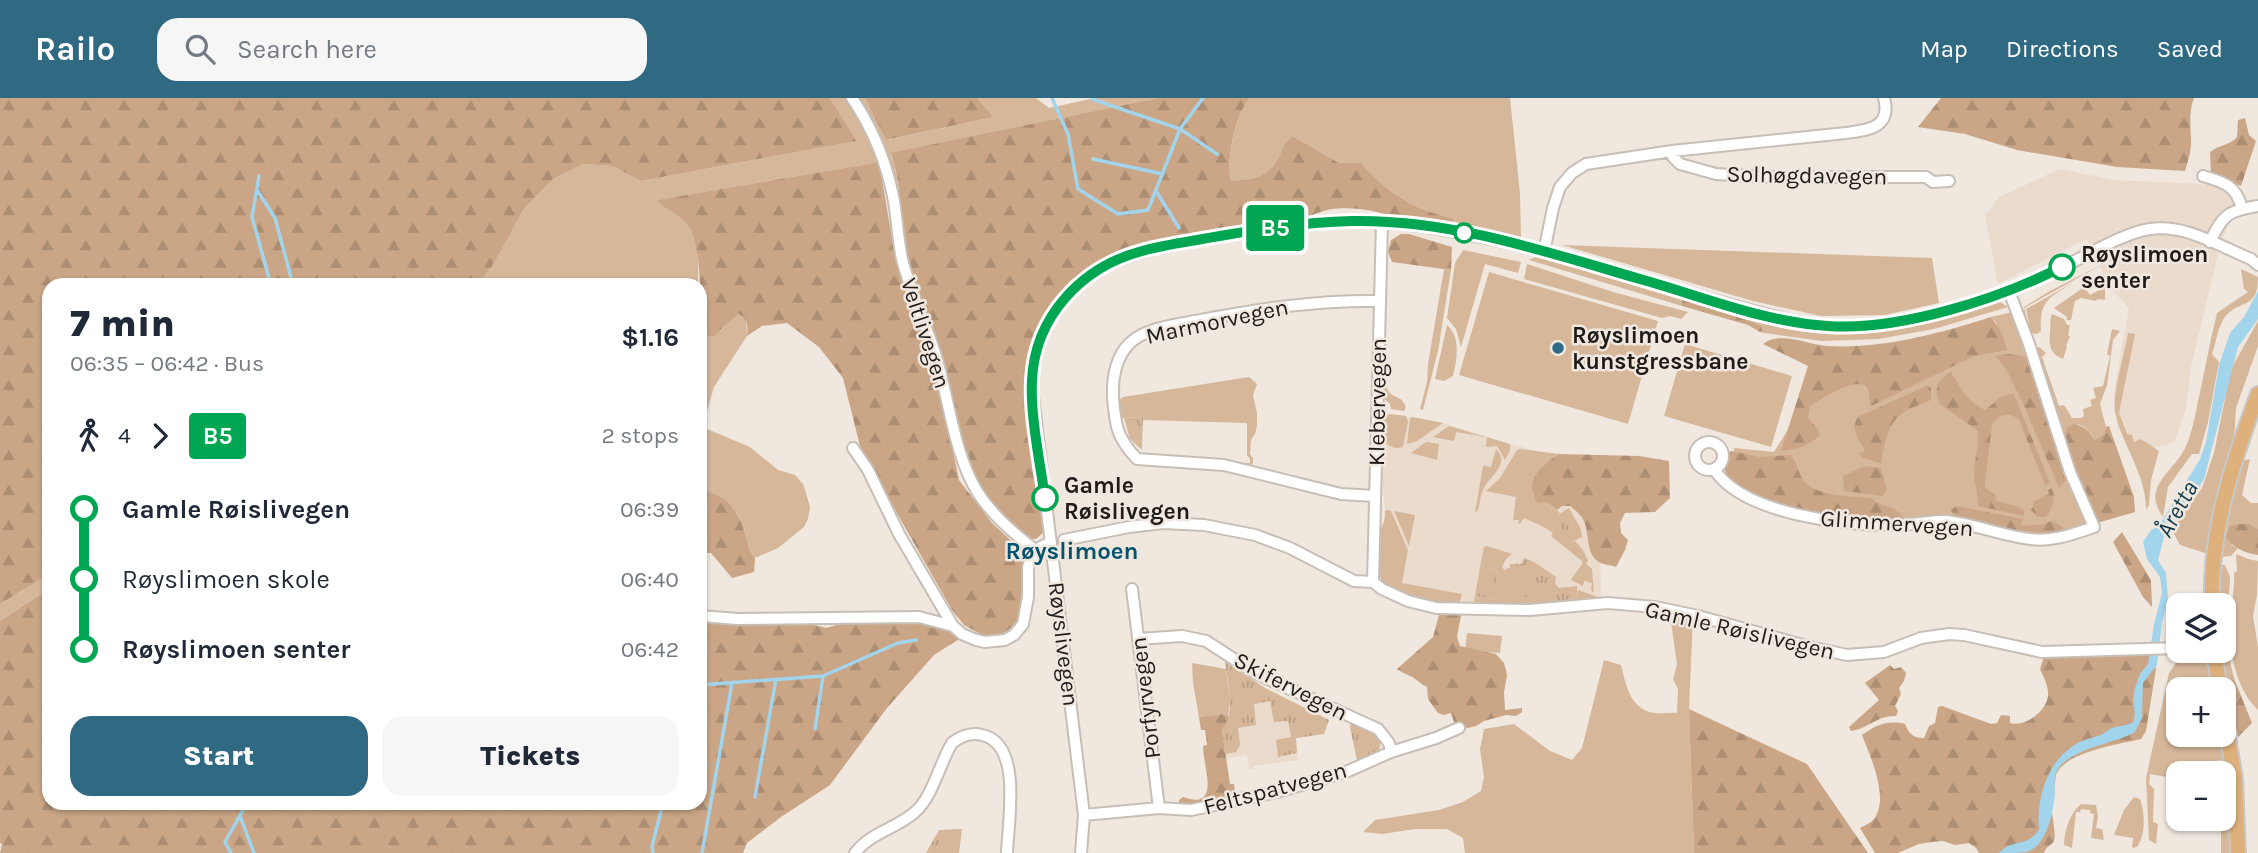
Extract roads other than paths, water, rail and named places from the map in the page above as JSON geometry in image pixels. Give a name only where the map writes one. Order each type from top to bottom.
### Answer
[{"type":"main road","points":[[2212,593],[2220,519],[2234,463],[2258,394]]},
{"type":"main road","points":[[2230,747],[2235,779],[2238,853]]},
{"type":"street","name":"Veltlivegen","points":[[852,98],[871,129],[885,163],[894,202],[902,260],[934,350],[963,459],[971,479],[980,496],[1006,526],[1035,550]]},
{"type":"street","name":"Solhøgdavegen","points":[[1544,252],[1560,187],[1572,173],[1586,164],[1597,160],[1873,129],[1885,114],[1884,98]]},
{"type":"street","name":"Solhøgdavegen","points":[[1672,151],[1673,157],[1681,163],[1716,174],[1765,177],[1926,177],[1933,182],[1949,181]]},
{"type":"street","points":[[2203,176],[2225,182],[2239,196],[2242,209]]},
{"type":"street","points":[[2210,242],[2227,214],[2258,206]]},
{"type":"street","name":"Røyslivegen","points":[[1081,853],[1084,815],[1031,380],[1041,336],[1066,296],[1094,272],[1141,251],[1226,235],[1284,226],[1344,221],[1382,222],[1461,233],[1544,252],[1746,310],[1825,326],[1850,327],[1913,318],[2009,291],[2128,234],[2152,229],[2188,232],[2256,261]]},
{"type":"street","name":"Klebervegen","points":[[1374,582],[1382,222]]},
{"type":"street","name":"Glimmervegen","points":[[1714,469],[1720,478],[1762,504],[1809,517],[1878,525],[1946,522],[2032,540],[2060,538],[2094,527],[2070,472],[2009,291]]},
{"type":"street","name":"Marmorvegen","points":[[1375,496],[1334,492],[1224,465],[1137,459],[1116,429],[1112,380],[1119,358],[1131,342],[1157,330],[1289,304],[1380,301]]},
{"type":"street","points":[[853,448],[868,470],[899,534],[953,626],[962,634],[985,642],[1005,640],[1014,635],[1023,624],[1026,612],[1028,567],[1035,550],[1051,542]]},
{"type":"street","name":"Gamle Røislivegen","points":[[1064,540],[1163,523],[1204,525],[1255,536],[1290,548],[1354,581],[1374,582],[1382,589],[1408,601],[1436,608],[1530,610],[1608,603],[1655,607],[1847,655],[1884,652],[1921,638],[1949,634],[2042,652],[2166,648]]},
{"type":"street","name":"Porfyrvegen","points":[[1132,589],[1159,808]]},
{"type":"street","points":[[707,616],[750,619],[919,617],[953,626]]},
{"type":"street","name":"Skifervegen","points":[[1138,639],[1182,636],[1206,641],[1257,674],[1378,729],[1389,743],[1391,751]]},
{"type":"street","name":"Feltspatvegen","points":[[1084,815],[1159,808],[1191,810],[1277,792],[1346,772],[1391,751],[1436,738],[1459,728]]},
{"type":"street","points":[[855,853],[870,838],[914,813],[952,744],[960,737],[972,734],[990,737],[999,745],[1009,764],[1007,853]]},
{"type":"water","name":"Åretta","points":[[2258,291],[2258,319],[2238,347],[2204,479],[2188,506],[2166,529],[2158,560],[2166,573],[2166,607],[2157,665],[2143,683],[2142,718],[2135,732],[2077,754],[2060,766],[2055,775],[2051,818],[2044,836],[2033,849],[2026,852],[1999,853],[2004,848],[2029,839],[2039,830],[2043,790],[2061,756],[2082,741],[2133,722],[2135,688],[2140,674],[2148,664],[2162,593],[2160,577],[2147,559],[2143,542],[2151,530],[2159,526],[2200,459],[2206,442],[2219,365],[2230,333],[2244,317]]},
{"type":"waterway","points":[[1052,98],[1068,134],[1078,189],[1118,214],[1148,210],[1180,129],[1203,98]]},
{"type":"waterway","points":[[1092,99],[1180,129],[1217,154]]},
{"type":"waterway","points":[[1093,159],[1163,174]]},
{"type":"waterway","points":[[259,176],[252,217],[269,278]]},
{"type":"waterway","points":[[257,190],[275,218],[291,278]]},
{"type":"waterway","points":[[1156,191],[1179,228]]},
{"type":"waterway","points":[[707,684],[823,676],[898,643],[916,640]]},
{"type":"waterway","points":[[815,729],[823,676]]},
{"type":"waterway","points":[[755,797],[776,679]]},
{"type":"waterway","points":[[702,853],[732,683]]},
{"type":"waterway","points":[[231,853],[225,842],[243,810]]},
{"type":"waterway","points":[[653,853],[652,846],[661,810]]},
{"type":"waterway","points":[[240,816],[254,853]]},
{"type":"place","name":"Røyslimoen senter","points":[[2062,267]]},
{"type":"place","name":"Røyslimoen kunstgressbane","points":[[1558,348]]},
{"type":"place","name":"Gamle Røislivegen","points":[[1045,498]]},
{"type":"district","name":"Røyslimoen","points":[[1072,551]]}]
